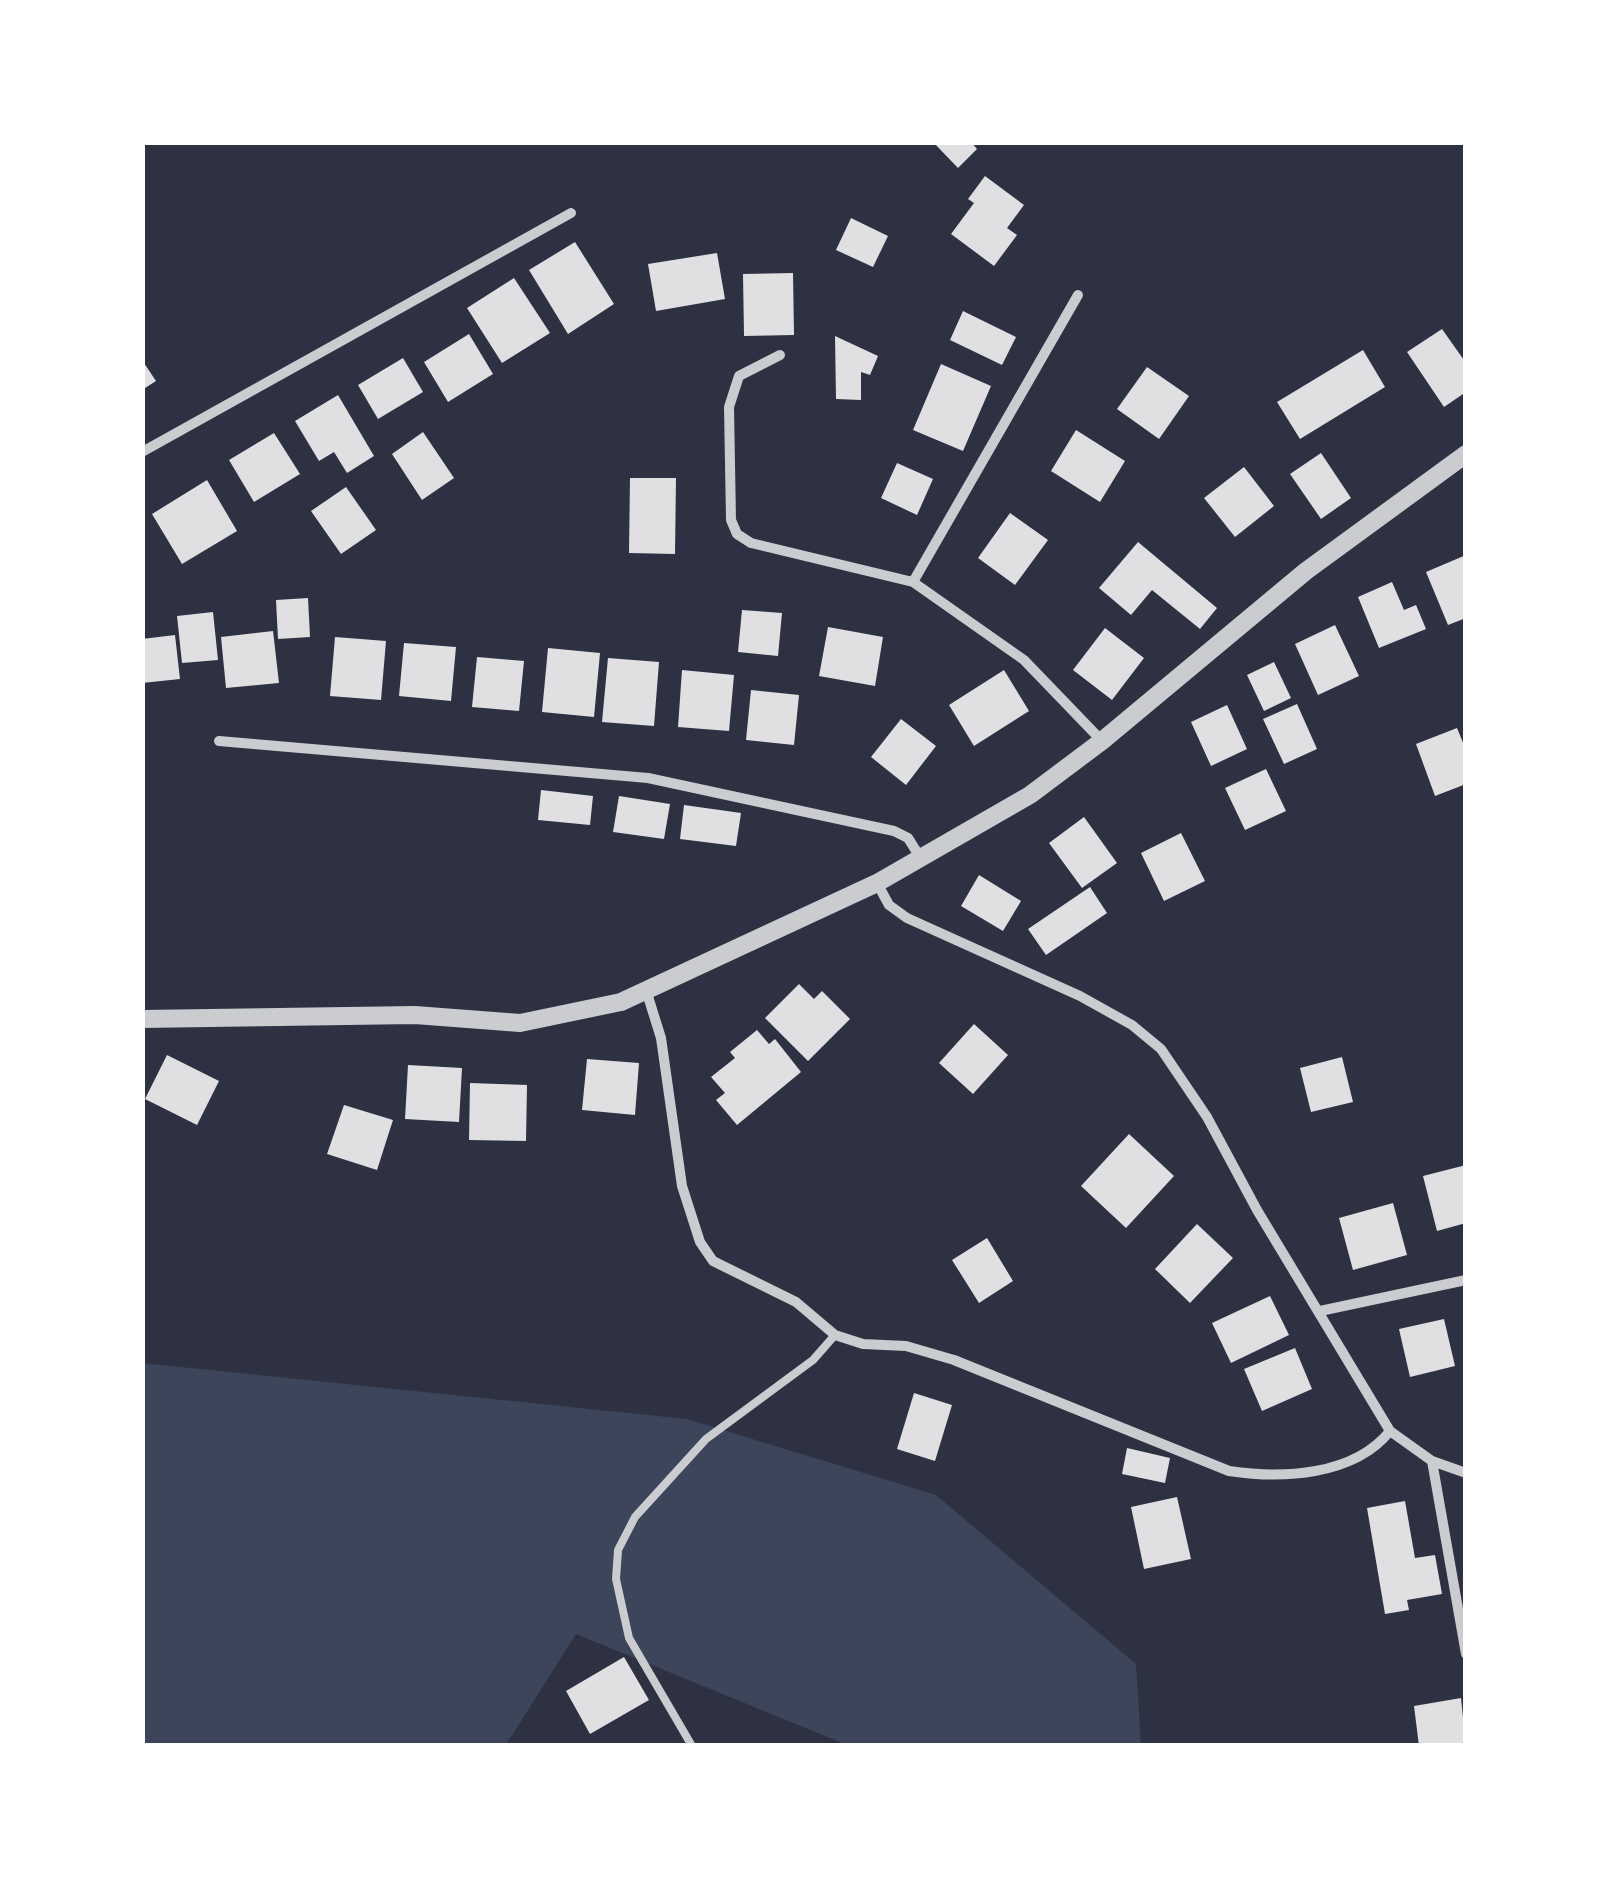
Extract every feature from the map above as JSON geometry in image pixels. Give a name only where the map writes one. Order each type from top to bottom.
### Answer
[{"type":"street","points":[[142,452],[571,213]]},
{"type":"street","points":[[913,582],[1078,295]]},
{"type":"street","points":[[780,354],[739,376],[729,407],[730,520],[737,534],[751,543],[913,582],[1024,660],[1102,741]]},
{"type":"street","points":[[142,1018],[415,1015],[520,1023],[583,1013],[646,990],[877,883],[1030,795],[1102,741],[1306,570],[1466,454]]},
{"type":"street","points":[[220,740],[648,778],[894,831],[908,838],[920,857]]},
{"type":"street","points":[[877,883],[889,905],[907,918],[1080,996],[1132,1025],[1161,1049],[1207,1117],[1257,1210],[1390,1431],[1432,1461],[1466,1473]]},
{"type":"street","points":[[646,990],[661,1038],[682,1186],[700,1242],[712,1262],[796,1302],[834,1334],[863,1344],[906,1346],[939,1355],[1228,1471],[1274,1474],[1358,1459],[1390,1431]]},
{"type":"street","points":[[1320,1310],[1466,1280]]},
{"type":"street","points":[[1432,1461],[1466,1654]]},
{"type":"lane","points":[[692,1746],[629,1638],[616,1578],[618,1550],[635,1516],[706,1439],[812,1360],[834,1334]]},
{"type":"shaded area","points":[[142,1363],[687,1419],[936,1495],[1136,1664],[1141,1745],[847,1745],[576,1634],[506,1745],[143,1745]]},
{"type":"building","points":[[933,142],[971,142],[977,149],[958,168]]},
{"type":"building","points":[[985,176],[1024,205],[1007,228],[1017,235],[994,266],[951,234],[974,203],[968,199]]},
{"type":"building","points":[[851,218],[888,236],[873,267],[836,250]]},
{"type":"building","points":[[575,242],[614,304],[568,334],[529,270]]},
{"type":"building","points":[[717,253],[725,299],[656,311],[648,264]]},
{"type":"building","points":[[793,273],[794,335],[744,336],[743,274]]},
{"type":"building","points":[[514,278],[550,333],[502,363],[467,308]]},
{"type":"building","points":[[963,311],[1016,337],[1002,365],[950,340]]},
{"type":"building","points":[[1442,329],[1466,363],[1466,392],[1444,407],[1407,352]]},
{"type":"building","points":[[469,334],[493,374],[448,402],[424,362]]},
{"type":"building","points":[[835,336],[878,356],[870,375],[861,372],[861,400],[836,399]]},
{"type":"building","points":[[1363,350],[1385,387],[1300,439],[1277,402]]},
{"type":"building","points":[[403,358],[423,392],[378,419],[358,385]]},
{"type":"building","points":[[142,360],[156,381],[142,390]]},
{"type":"building","points":[[941,364],[991,386],[963,451],[913,430]]},
{"type":"building","points":[[1147,367],[1189,396],[1159,439],[1117,409]]},
{"type":"building","points":[[338,395],[374,456],[347,473],[334,452],[319,461],[295,421]]},
{"type":"building","points":[[1076,430],[1125,461],[1100,502],[1051,471]]},
{"type":"building","points":[[423,432],[454,478],[422,500],[392,454]]},
{"type":"building","points":[[274,433],[300,474],[254,502],[229,460]]},
{"type":"building","points":[[1321,453],[1351,498],[1321,519],[1290,474]]},
{"type":"building","points":[[897,463],[933,479],[917,515],[881,498]]},
{"type":"building","points":[[1244,467],[1274,506],[1235,537],[1204,498]]},
{"type":"building","points":[[630,478],[676,478],[675,554],[629,553]]},
{"type":"building","points":[[207,480],[237,531],[182,564],[152,514]]},
{"type":"building","points":[[346,487],[376,530],[341,554],[311,511]]},
{"type":"building","points":[[1010,513],[1048,540],[1015,585],[978,558]]},
{"type":"building","points":[[1138,542],[1217,608],[1200,629],[1152,590],[1131,615],[1099,588]]},
{"type":"building","points":[[1466,555],[1466,618],[1448,625],[1426,572]]},
{"type":"building","points":[[1392,582],[1404,610],[1416,605],[1426,629],[1379,648],[1358,597]]},
{"type":"building","points":[[308,598],[310,637],[278,639],[276,600]]},
{"type":"building","points":[[742,610],[782,613],[778,656],[738,652]]},
{"type":"building","points":[[213,612],[218,660],[182,663],[177,616]]},
{"type":"building","points":[[1335,625],[1359,676],[1318,695],[1295,644]]},
{"type":"building","points":[[828,627],[883,637],[875,686],[819,676]]},
{"type":"building","points":[[1105,628],[1144,658],[1112,700],[1073,670]]},
{"type":"building","points":[[273,631],[279,683],[226,688],[221,637]]},
{"type":"building","points":[[175,635],[180,679],[142,683],[142,639]]},
{"type":"building","points":[[335,637],[386,641],[381,700],[330,696]]},
{"type":"building","points":[[404,643],[456,647],[451,701],[399,696]]},
{"type":"building","points":[[548,648],[600,653],[594,717],[542,712]]},
{"type":"building","points":[[477,657],[524,661],[519,711],[472,707]]},
{"type":"building","points":[[608,658],[659,662],[654,726],[602,722]]},
{"type":"building","points":[[1274,662],[1291,698],[1264,711],[1247,675]]},
{"type":"building","points":[[682,670],[734,675],[729,731],[678,727]]},
{"type":"building","points":[[1004,670],[1029,711],[974,746],[949,705]]},
{"type":"building","points":[[751,690],[799,695],[794,745],[746,740]]},
{"type":"building","points":[[1297,704],[1317,749],[1284,764],[1263,719]]},
{"type":"building","points":[[1227,705],[1247,749],[1211,766],[1191,722]]},
{"type":"building","points":[[901,719],[936,746],[906,785],[871,757]]},
{"type":"building","points":[[1457,728],[1466,750],[1466,784],[1435,796],[1416,744]]},
{"type":"building","points":[[1266,769],[1286,811],[1245,830],[1225,788]]},
{"type":"building","points":[[541,790],[593,796],[590,825],[538,820]]},
{"type":"building","points":[[619,796],[670,804],[664,839],[613,832]]},
{"type":"building","points":[[684,805],[741,813],[736,846],[680,839]]},
{"type":"building","points":[[1084,817],[1117,863],[1082,888],[1049,843]]},
{"type":"building","points":[[1181,833],[1205,881],[1164,901],[1141,853]]},
{"type":"building","points":[[979,875],[1021,901],[1003,931],[961,906]]},
{"type":"building","points":[[1090,887],[1107,913],[1046,955],[1028,929]]},
{"type":"building","points":[[799,984],[814,999],[822,991],[850,1019],[808,1061],[765,1018]]},
{"type":"building","points":[[974,1024],[1008,1055],[973,1094],[939,1063]]},
{"type":"building","points":[[757,1030],[769,1044],[775,1039],[801,1072],[737,1125],[716,1100],[725,1093],[711,1077],[735,1058],[730,1052]]},
{"type":"building","points":[[167,1055],[219,1081],[197,1125],[145,1099]]},
{"type":"building","points":[[1342,1057],[1353,1102],[1311,1112],[1300,1068]]},
{"type":"building","points":[[587,1059],[639,1063],[635,1115],[582,1110]]},
{"type":"building","points":[[408,1065],[462,1068],[459,1122],[405,1119]]},
{"type":"building","points":[[470,1083],[527,1085],[526,1141],[469,1140]]},
{"type":"building","points":[[344,1105],[393,1120],[377,1170],[327,1154]]},
{"type":"building","points":[[1129,1134],[1174,1176],[1126,1228],[1081,1186]]},
{"type":"building","points":[[1466,1165],[1466,1223],[1437,1231],[1423,1176]]},
{"type":"building","points":[[1393,1203],[1407,1255],[1353,1270],[1339,1218]]},
{"type":"building","points":[[1197,1224],[1233,1258],[1190,1303],[1155,1269]]},
{"type":"building","points":[[987,1238],[1013,1281],[979,1303],[952,1260]]},
{"type":"building","points":[[1270,1296],[1289,1335],[1231,1363],[1212,1323]]},
{"type":"building","points":[[1444,1319],[1455,1366],[1410,1377],[1399,1329]]},
{"type":"building","points":[[1295,1348],[1312,1389],[1262,1411],[1244,1369]]},
{"type":"building","points":[[914,1393],[952,1405],[935,1461],[897,1449]]},
{"type":"building","points":[[1127,1448],[1170,1458],[1165,1483],[1122,1474]]},
{"type":"building","points":[[1177,1497],[1191,1559],[1144,1569],[1131,1507]]},
{"type":"building","points":[[1405,1501],[1415,1558],[1435,1555],[1442,1594],[1407,1600],[1409,1610],[1385,1614],[1367,1508]]},
{"type":"building","points":[[624,1657],[649,1700],[590,1734],[566,1691]]},
{"type":"building","points":[[1461,1698],[1466,1746],[1419,1746],[1414,1706]]}]
